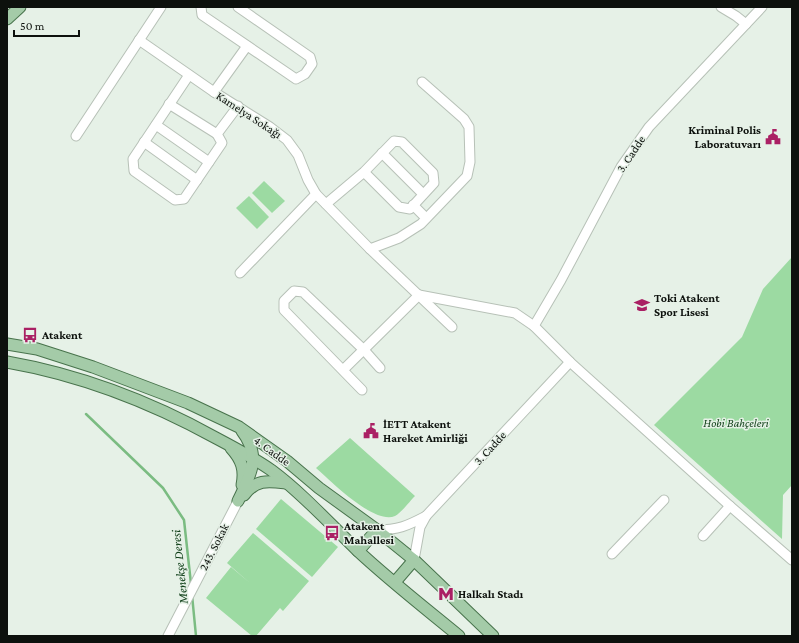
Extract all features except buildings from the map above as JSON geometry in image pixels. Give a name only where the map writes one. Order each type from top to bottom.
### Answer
[{"type":"main road","points":[[7,19],[20,7]]},
{"type":"main road","name":"4. Cadde","points":[[7,344],[37,349],[107,372],[181,401],[239,428],[286,461],[414,560],[493,636]]},
{"type":"main road","name":"4. Cadde","points":[[7,362],[59,373],[119,392],[161,410],[226,443],[253,459],[288,484],[358,551],[458,636]]},
{"type":"main road","points":[[238,501],[252,472],[253,459],[246,437],[239,428]]},
{"type":"main road","points":[[226,443],[242,464],[244,475],[238,501]]},
{"type":"main road","points":[[238,501],[257,483],[269,481],[288,484]]},
{"type":"main road","points":[[358,551],[377,530]]},
{"type":"main road","points":[[394,582],[414,560]]},
{"type":"street","points":[[76,136],[161,7]]},
{"type":"street","points":[[201,7],[202,15],[296,79],[305,74],[312,64],[310,57],[238,7]]},
{"type":"street","points":[[721,7],[746,24]]},
{"type":"street","name":"3. Cadde","points":[[534,326],[561,280],[621,167],[649,127],[762,7]]},
{"type":"street","name":"Kamelya Sokağı","points":[[139,40],[214,92],[270,127],[287,140],[298,155],[308,180],[316,194],[370,249],[452,327]]},
{"type":"street","points":[[214,92],[247,46]]},
{"type":"street","points":[[170,104],[217,134],[222,143],[184,199],[175,200],[134,171],[133,159],[189,75]]},
{"type":"street","points":[[370,249],[399,238],[421,224],[467,176],[470,162],[469,127],[464,119],[422,82]]},
{"type":"street","points":[[217,134],[238,106]]},
{"type":"street","points":[[156,125],[209,162]]},
{"type":"street","points":[[326,204],[364,172],[394,141],[402,142],[433,173],[434,183],[410,208],[399,207],[364,172]]},
{"type":"street","points":[[144,142],[197,180]]},
{"type":"street","points":[[382,153],[423,194]]},
{"type":"street","points":[[240,273],[316,194]]},
{"type":"street","points":[[413,205],[426,218]]},
{"type":"street","points":[[362,390],[284,310],[284,301],[294,291],[303,292],[364,350],[380,368]]},
{"type":"street","points":[[343,370],[419,295],[515,313],[534,326],[570,362],[792,560]]},
{"type":"street","name":"3. Cadde","points":[[426,516],[570,362]]},
{"type":"street","points":[[612,554],[664,500]]},
{"type":"street","name":"243. Sokak","points":[[168,636],[238,501]]},
{"type":"street","points":[[703,536],[730,506]]},
{"type":"street","points":[[377,530],[392,530],[406,526],[426,516]]},
{"type":"street","points":[[414,560],[420,527],[426,516]]},
{"type":"green space","points":[[264,181],[285,201],[272,213],[252,193]]},
{"type":"green space","points":[[249,196],[269,217],[257,229],[236,208]]},
{"type":"green space","name":"Hobi Bahçeleri","points":[[792,257],[792,485],[783,495],[782,539],[654,425],[742,337],[763,289]]},
{"type":"green space","points":[[350,438],[415,496],[403,510],[395,516],[386,517],[365,508],[353,500],[316,468]]},
{"type":"green space","points":[[281,499],[338,547],[312,577],[256,529]]},
{"type":"green space","points":[[253,533],[309,581],[283,611],[280,608],[256,636],[252,636],[206,598],[231,567],[250,583],[227,563]]},
{"type":"waterway","name":"Menekşe Deresi","points":[[86,414],[163,488],[184,520],[191,584]]},
{"type":"waterway","name":"Menekşe Deresi","points":[[192,595],[196,636]]},
{"type":"place","name":"Kriminal Polis Laboratuvarı","points":[[773,137]]},
{"type":"place","name":"Toki Atakent Spor Lisesi","points":[[642,305]]},
{"type":"place","name":"Atakent","points":[[30,335]]},
{"type":"place","name":"İETT Atakent Hareket Amirliği","points":[[371,431]]},
{"type":"place","name":"Atakent Mahallesi","points":[[332,533]]},
{"type":"place","name":"Halkalı Stadı","points":[[446,594]]}]
